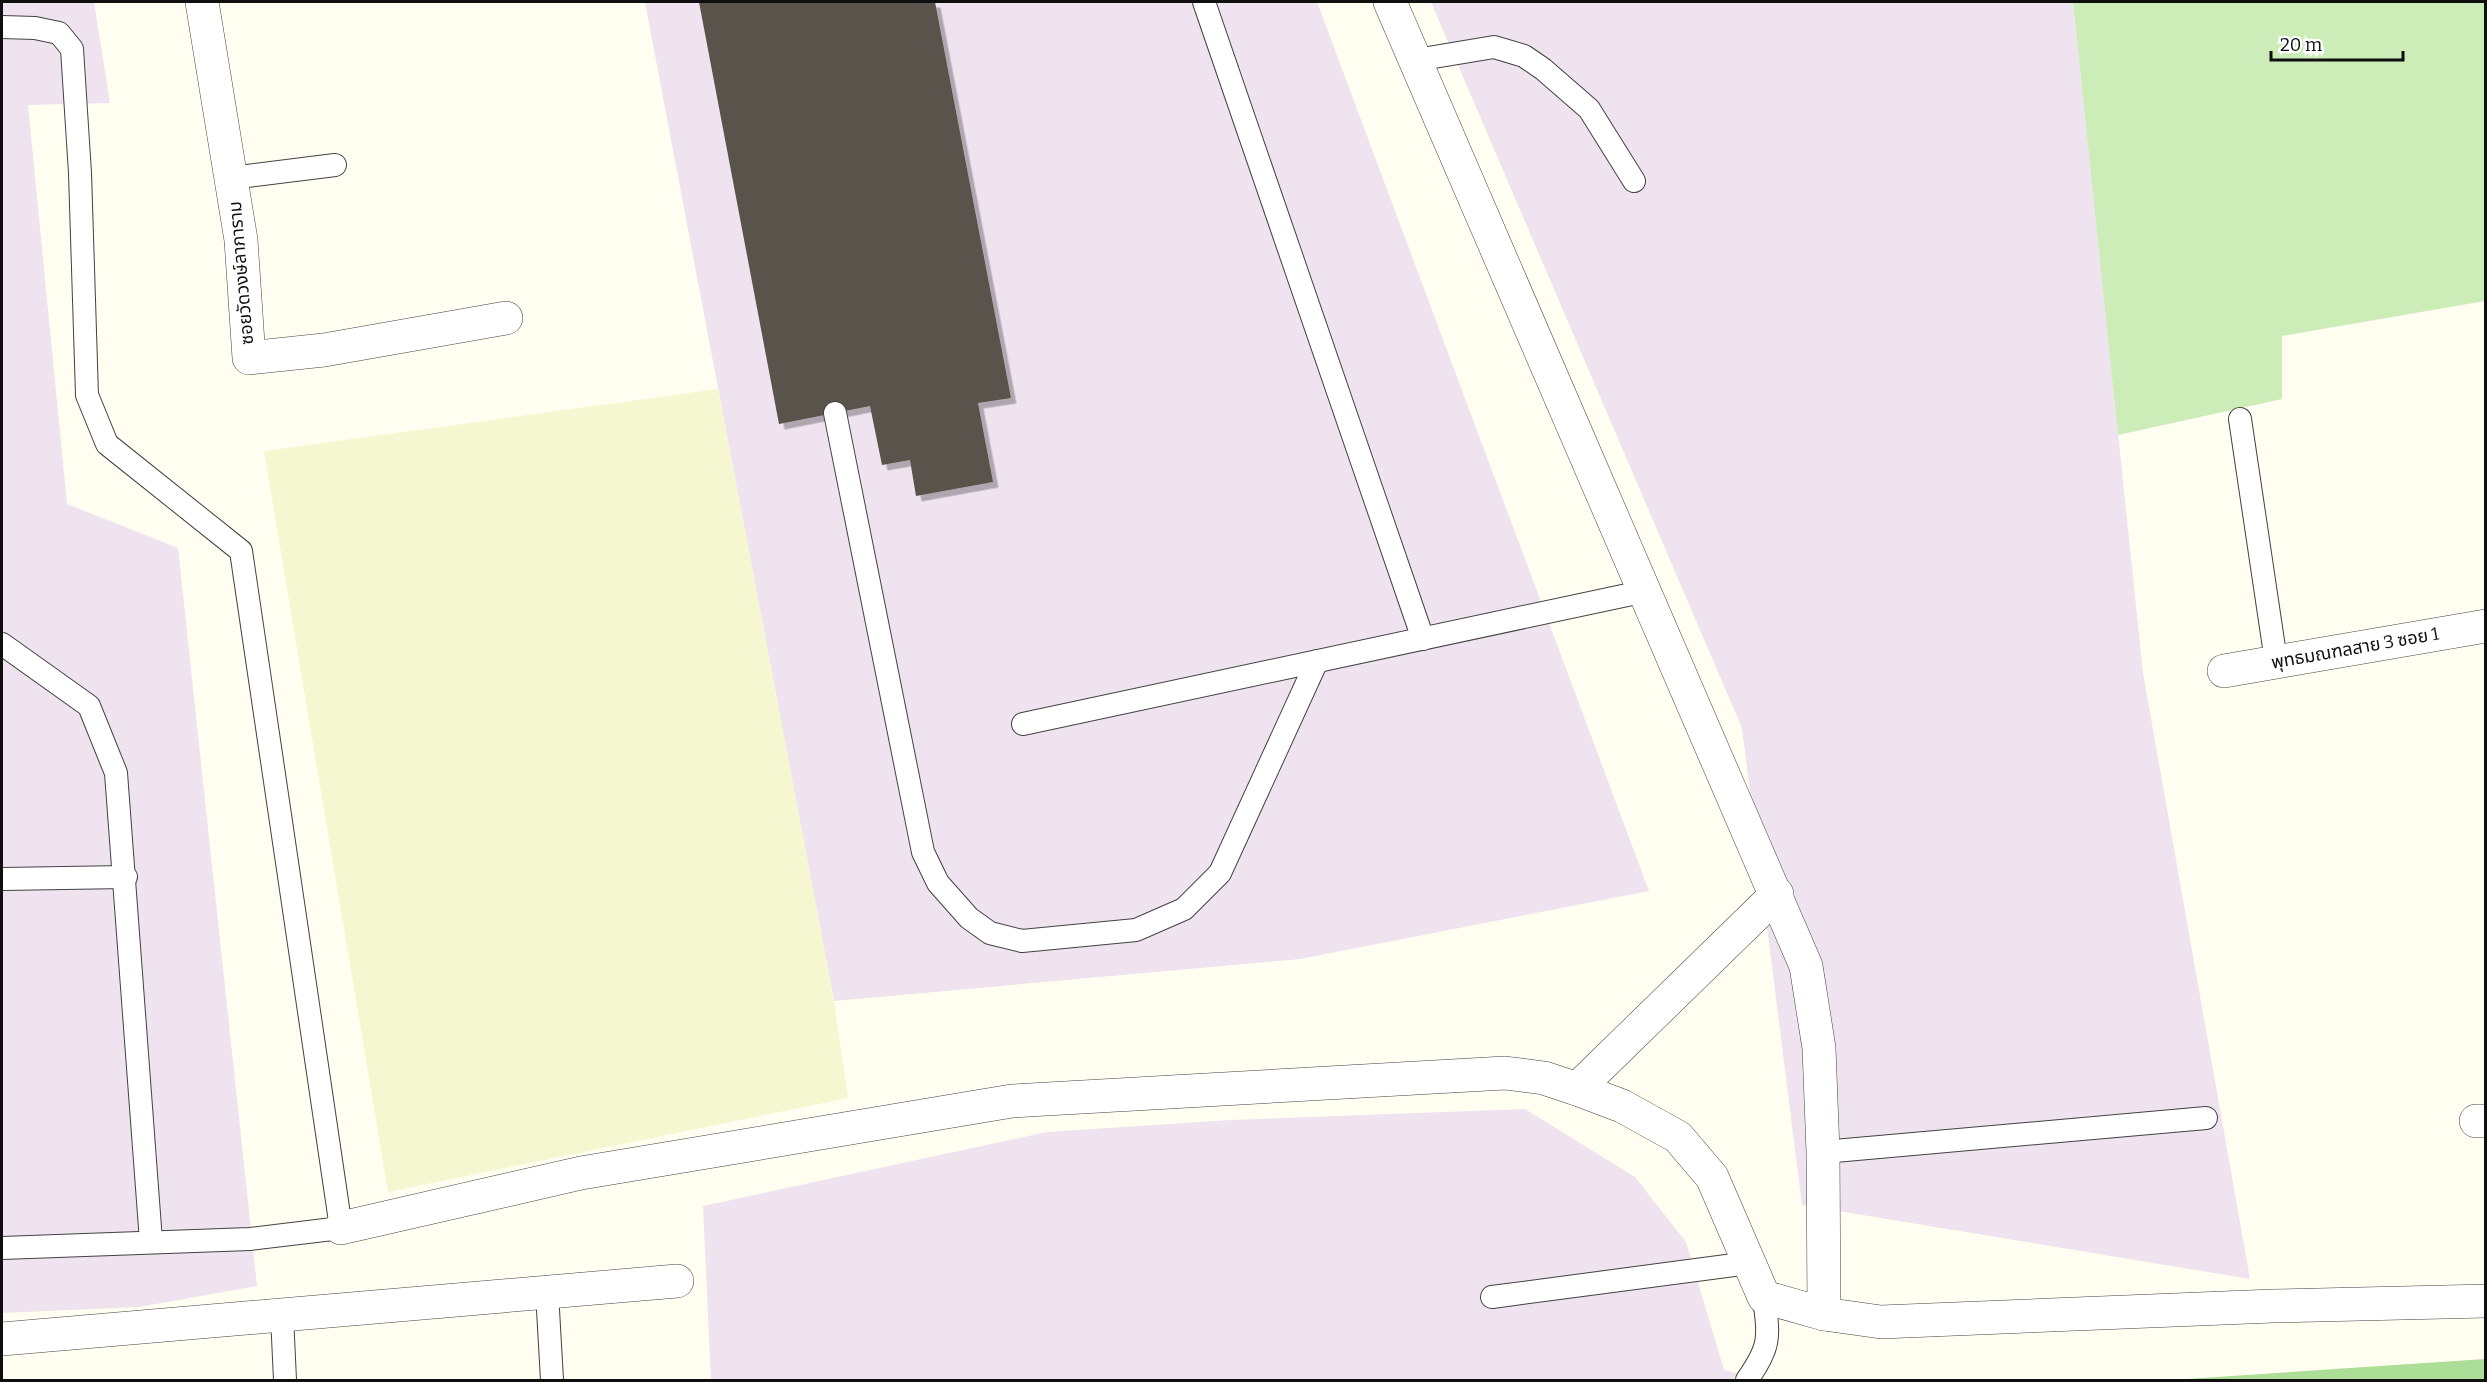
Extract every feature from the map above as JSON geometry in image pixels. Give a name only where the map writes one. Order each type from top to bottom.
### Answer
[{"type":"street","name":"ซอยวัดวงษ์ลาภาราม","points":[[202,2],[241,240],[249,358],[324,350],[506,318]]},
{"type":"street","points":[[1390,2],[1806,966],[1818,1048],[1823,1152],[1824,1314]]},
{"type":"street","name":"พุทธมณฑลสาย 3 ซอย 1","points":[[2224,671],[2486,626]]},
{"type":"street","points":[[1576,1089],[1776,894]]},
{"type":"street","points":[[342,1228],[581,1173],[1012,1101],[1505,1073],[1544,1078],[1622,1106],[1678,1137],[1712,1177],[1764,1297],[1824,1314],[1881,1322],[2273,1305],[2486,1301]]},
{"type":"street","points":[[2,1339],[677,1281]]},
{"type":"lane","points":[[1204,2],[1423,639]]},
{"type":"lane","points":[[2,27],[35,28],[59,33],[72,49],[80,173],[87,395],[107,444],[241,551],[342,1228],[250,1239],[2,1248]]},
{"type":"lane","points":[[1416,60],[1494,47],[1524,56],[1543,69],[1589,109],[1634,181]]},
{"type":"lane","points":[[231,178],[335,165]]},
{"type":"lane","points":[[835,413],[923,852],[938,883],[949,899],[969,918],[990,933],[1022,942],[1136,930],[1184,909],[1220,873],[1317,661]]},
{"type":"lane","points":[[2240,419],[2276,661]]},
{"type":"lane","points":[[1023,724],[1646,591]]},
{"type":"lane","points":[[2,644],[89,706],[116,773],[126,877],[152,1241]]},
{"type":"lane","points":[[2,879],[126,877]]},
{"type":"lane","points":[[1823,1152],[2206,1118]]},
{"type":"lane","points":[[1492,1297],[1749,1263]]},
{"type":"lane","points":[[547,1292],[552,1380]]},
{"type":"lane","points":[[1747,1380],[1764,1355],[1768,1327],[1764,1297]]},
{"type":"lane","points":[[282,1316],[285,1380]]},
{"type":"shaded area","points":[[2,2],[94,2],[110,103],[28,105],[67,504],[178,548],[257,1286],[139,1307],[2,1313]]},
{"type":"shaded area","points":[[645,2],[1317,2],[1649,891],[1300,959],[834,1001]]},
{"type":"shaded area","points":[[1431,2],[2073,2],[2143,673],[2250,1279],[1802,1205],[1742,728]]},
{"type":"shaded area","points":[[1525,1109],[1635,1177],[1686,1242],[1724,1370],[1762,1380],[711,1380],[703,1206],[1047,1132],[1231,1120]]},
{"type":"green space","points":[[2073,2],[2485,2],[2485,301],[2282,336],[2282,399],[2118,435]]},
{"type":"green space","points":[[718,389],[834,1001],[848,1098],[388,1192],[264,451]]},
{"type":"green space","points":[[2485,1359],[2485,1380],[2172,1380]]},
{"type":"building","points":[[699,2],[935,2],[1011,398],[978,403],[993,482],[916,496],[910,460],[882,465],[870,406],[779,424]]}]
